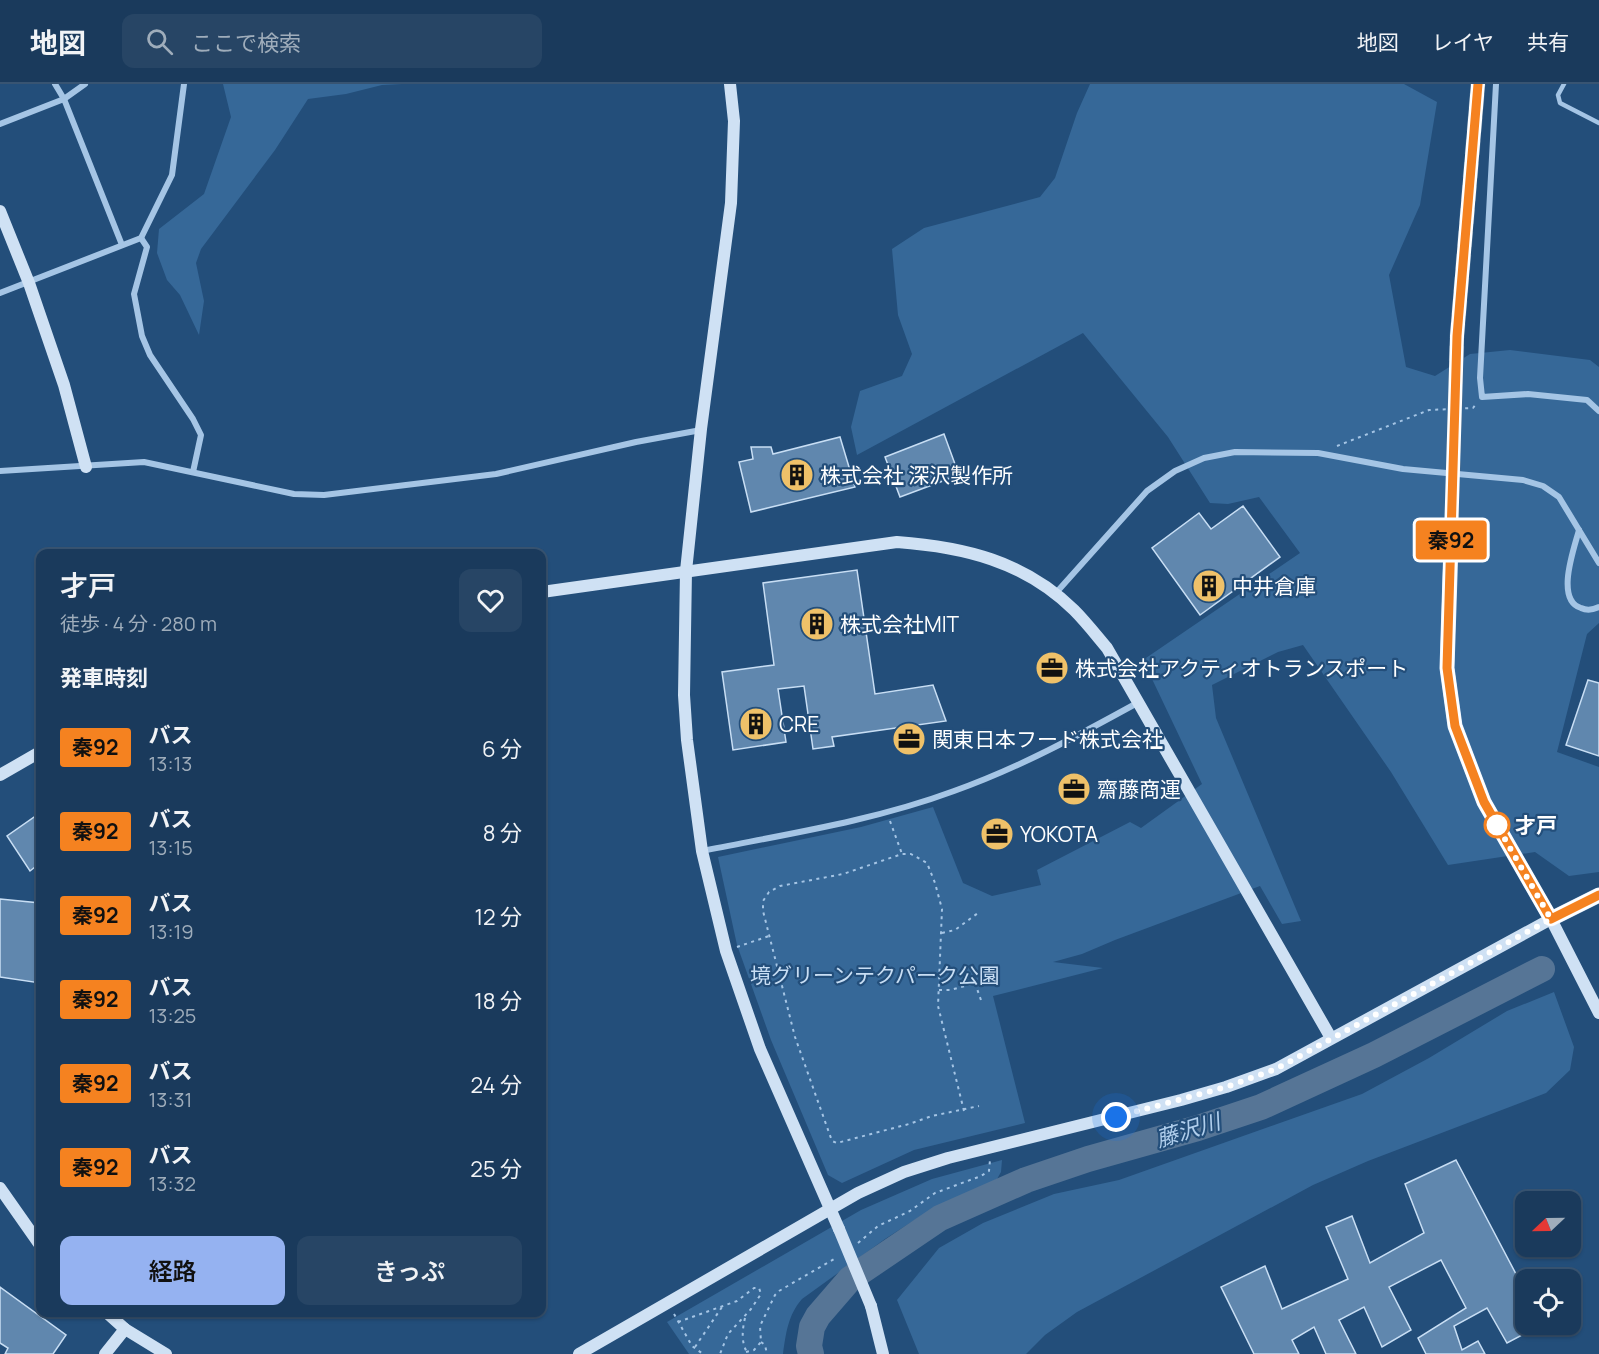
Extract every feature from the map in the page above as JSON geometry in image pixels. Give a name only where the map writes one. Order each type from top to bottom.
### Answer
[{"type":"main road","points":[[1451,545],[1447,668],[1455,726],[1484,802],[1551,919],[1599,895]]},
{"type":"street","points":[[55,84],[64,99],[122,245]]},
{"type":"street","points":[[0,124],[64,99],[85,84]]},
{"type":"street","points":[[0,293],[141,238],[171,175],[184,84]]},
{"type":"street","points":[[730,84],[734,121],[731,203],[701,429],[686,571],[684,695],[687,740],[702,851],[726,951],[760,1049],[871,1306],[883,1354]]},
{"type":"street","points":[[1496,84],[1480,378],[1482,397],[1528,394],[1587,400],[1599,411]]},
{"type":"street","points":[[0,211],[64,385],[86,467]]},
{"type":"street","points":[[141,238],[147,247],[134,294],[142,336],[150,355],[193,419],[201,435],[193,472]]},
{"type":"street","points":[[0,471],[144,462],[294,494],[324,495],[496,474],[701,429]]},
{"type":"street","points":[[1055,594],[1147,491],[1175,471],[1204,458],[1235,452],[1318,453],[1403,469],[1523,480],[1543,486],[1559,496],[1599,563]]},
{"type":"street","points":[[1579,529],[1566,589],[1570,602],[1579,608],[1593,610],[1599,607]]},
{"type":"street","points":[[546,591],[897,542],[965,550],[1011,567],[1055,594],[1074,610],[1107,648],[1331,1038]]},
{"type":"street","points":[[702,851],[864,819],[955,791],[1049,751],[1139,702]]},
{"type":"street","points":[[0,775],[36,754]]},
{"type":"street","points":[[579,1354],[858,1193],[904,1172],[1226,1087],[1276,1069],[1551,919],[1599,1014]]},
{"type":"street","points":[[0,1188],[36,1239]]},
{"type":"street","points":[[112,1317],[125,1329],[166,1354]]},
{"type":"street","points":[[105,1354],[125,1329]]},
{"type":"lane","points":[[1564,84],[1558,95],[1560,103],[1599,123]]},
{"type":"path","points":[[1318,453],[1429,410],[1473,408],[1474,406]]},
{"type":"path","points":[[886,813],[902,854]]},
{"type":"path","points":[[964,1111],[938,1006],[942,909],[927,863],[911,854],[902,854],[843,874],[780,886],[769,892],[763,901],[769,936],[795,1037],[832,1141],[837,1143],[932,1116],[964,1111],[979,1106]]},
{"type":"path","points":[[942,933],[955,930],[978,913]]},
{"type":"path","points":[[726,951],[769,936]]},
{"type":"path","points":[[939,990],[950,990],[980,982]]},
{"type":"path","points":[[975,983],[982,1003]]},
{"type":"path","points":[[851,1247],[878,1226],[910,1211],[935,1193],[981,1176],[989,1170],[989,1148]]},
{"type":"path","points":[[767,1354],[765,1345],[761,1342],[760,1326],[775,1295],[842,1254]]},
{"type":"path","points":[[703,1354],[694,1348],[678,1322],[737,1301],[754,1288],[759,1288],[761,1294],[728,1335],[720,1354]]},
{"type":"path","points":[[694,1348],[722,1307]]},
{"type":"path","points":[[745,1316],[742,1331],[747,1353],[754,1350],[761,1342]]},
{"type":"green space","points":[[223,84],[402,84],[382,85],[346,94],[308,99],[275,150],[201,249],[196,263],[204,301],[199,335],[180,295],[167,280],[157,253],[159,229],[204,194],[231,117]]},
{"type":"green space","name":"境グリーンテクパーク公園","points":[[1090,84],[1404,84],[1437,102],[1420,205],[1389,275],[1406,367],[1435,376],[1470,354],[1510,350],[1590,360],[1599,367],[1599,623],[1587,634],[1557,752],[1599,767],[1599,872],[1569,876],[1535,852],[1448,865],[1391,772],[1303,645],[1278,652],[1212,685],[1216,718],[1301,921],[1282,924],[1260,886],[1082,954],[1053,962],[1103,968],[993,996],[1025,1123],[914,1150],[842,1183],[828,1175],[771,1040],[737,945],[718,857],[861,827],[933,807],[963,883],[992,896],[1041,885],[1037,870],[1130,822],[1141,828],[1202,784],[1143,660],[1300,553],[1259,497],[1228,504],[1210,503],[1168,437],[1083,333],[857,455],[851,427],[860,391],[902,376],[912,354],[898,315],[892,249],[924,228],[1040,197],[1055,178],[1077,113]]},
{"type":"green space","points":[[1554,992],[1574,1047],[1570,1070],[1546,1093],[1368,1161],[1313,1185],[1077,1312],[1045,1335],[1026,1354],[919,1354],[897,1300],[939,1248],[983,1223],[1054,1194],[1119,1180],[1362,1094],[1429,1058],[1507,1011]]},
{"type":"green space","points":[[1002,1160],[1001,1172],[997,1179],[913,1221],[802,1299],[791,1318],[783,1354],[689,1354],[667,1322],[861,1210],[932,1179]]},
{"type":"building","points":[[944,434],[959,475],[900,497],[885,457]]},
{"type":"building","name":"株式会社 深沢製作所","points":[[840,437],[855,487],[751,512],[739,462],[753,459],[751,447],[771,447],[773,454]]},
{"type":"building","name":"中井倉庫","points":[[1243,506],[1280,557],[1200,615],[1152,548],[1199,513],[1211,529]]},
{"type":"building","points":[[857,570],[875,694],[933,685],[946,721],[832,737],[834,746],[813,749],[804,686],[778,689],[786,742],[733,750],[722,672],[774,665],[763,583]]},
{"type":"building","points":[[1588,680],[1599,683],[1599,756],[1566,745]]},
{"type":"building","points":[[36,816],[36,866],[30,871],[7,836]]},
{"type":"building","points":[[0,899],[36,903],[36,982],[0,977]]},
{"type":"building","points":[[1456,1160],[1515,1272],[1515,1335],[1522,1335],[1507,1343],[1487,1308],[1454,1326],[1462,1350],[1478,1341],[1485,1354],[1426,1354],[1418,1338],[1466,1308],[1441,1260],[1389,1287],[1411,1330],[1382,1347],[1364,1307],[1339,1320],[1356,1354],[1326,1354],[1314,1327],[1292,1340],[1299,1354],[1254,1354],[1221,1287],[1265,1266],[1282,1309],[1348,1279],[1326,1227],[1352,1216],[1370,1263],[1424,1233],[1405,1184]]},
{"type":"building","points":[[0,1287],[36,1313],[36,1317],[41,1317],[66,1335],[53,1354],[5,1354],[8,1348],[0,1343]]},
{"type":"waterway","name":"藤沢川","points":[[811,1354],[809,1346],[812,1327],[818,1316],[850,1279],[940,1218],[1026,1180],[1261,1107],[1374,1055],[1542,969]]},
{"type":"tunnel","points":[[1451,545],[1457,336],[1478,84]]},
{"type":"bus line","name":"秦92","points":[[1478,84],[1457,336],[1447,668],[1455,726],[1484,802],[1551,919],[1599,895]]},
{"type":"place","name":"株式会社 深沢製作所","points":[[797,475]]},
{"type":"place","name":"中井倉庫","points":[[1209,586]]},
{"type":"place","name":"株式会社MIT","points":[[817,624]]},
{"type":"place","name":"株式会社アクティオトランスポート","points":[[1052,668]]},
{"type":"place","name":"CRE","points":[[756,724]]},
{"type":"place","name":"関東日本フード株式会社","points":[[909,739]]},
{"type":"place","name":"齋藤商運","points":[[1074,789]]},
{"type":"place","name":"才戸","points":[[1497,825]]},
{"type":"place","name":"YOKOTA","points":[[997,834]]},
{"type":"route","points":[[1116,1117],[1226,1087],[1276,1069],[1551,919],[1495,822],[1497,825]]}]
